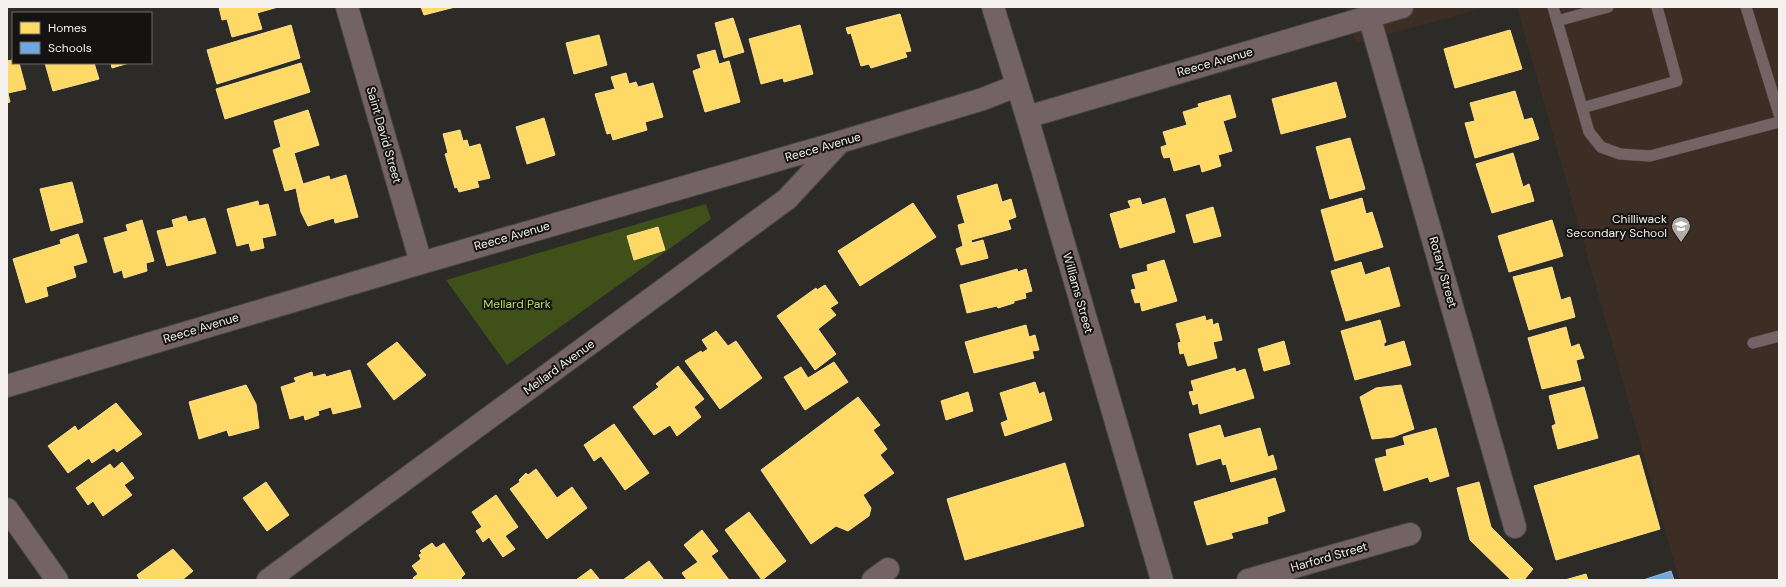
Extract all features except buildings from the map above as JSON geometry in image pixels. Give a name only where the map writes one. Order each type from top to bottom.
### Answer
[{"type":"street","name":"Saint David Street","points":[[347,7],[421,263]]},
{"type":"street","name":"Williams Street","points":[[993,7],[1016,86],[1027,117],[1162,580]]},
{"type":"street","name":"Reece Avenue","points":[[1027,117],[1402,7]]},
{"type":"street","name":"Rotary Street","points":[[1370,16],[1515,527]]},
{"type":"street","name":"Reece Avenue","points":[[7,386],[421,263],[840,142],[983,99],[1016,86]]},
{"type":"street","name":"Mellard Avenue","points":[[268,580],[788,199],[840,142]]},
{"type":"street","points":[[7,509],[57,580]]},
{"type":"street","name":"Harford Street","points":[[1248,580],[1410,534]]},
{"type":"lane","points":[[1553,7],[1589,132],[1601,147],[1620,154],[1650,156],[1779,122]]},
{"type":"lane","points":[[1557,21],[1608,7]]},
{"type":"lane","points":[[1582,108],[1677,81],[1657,7]]},
{"type":"lane","points":[[1746,7],[1779,114]]},
{"type":"lane","points":[[1753,343],[1779,336]]},
{"type":"shaded area","points":[[1346,7],[1487,7],[1356,43]]},
{"type":"shaded area","name":"Chilliwack Secondary School","points":[[1517,7],[1779,7],[1779,580],[1679,580]]},
{"type":"green space","name":"Mellard Park","points":[[706,204],[711,219],[507,365],[446,280]]},
{"type":"place","name":"Chilliwack Secondary School","points":[[1681,243]]}]
